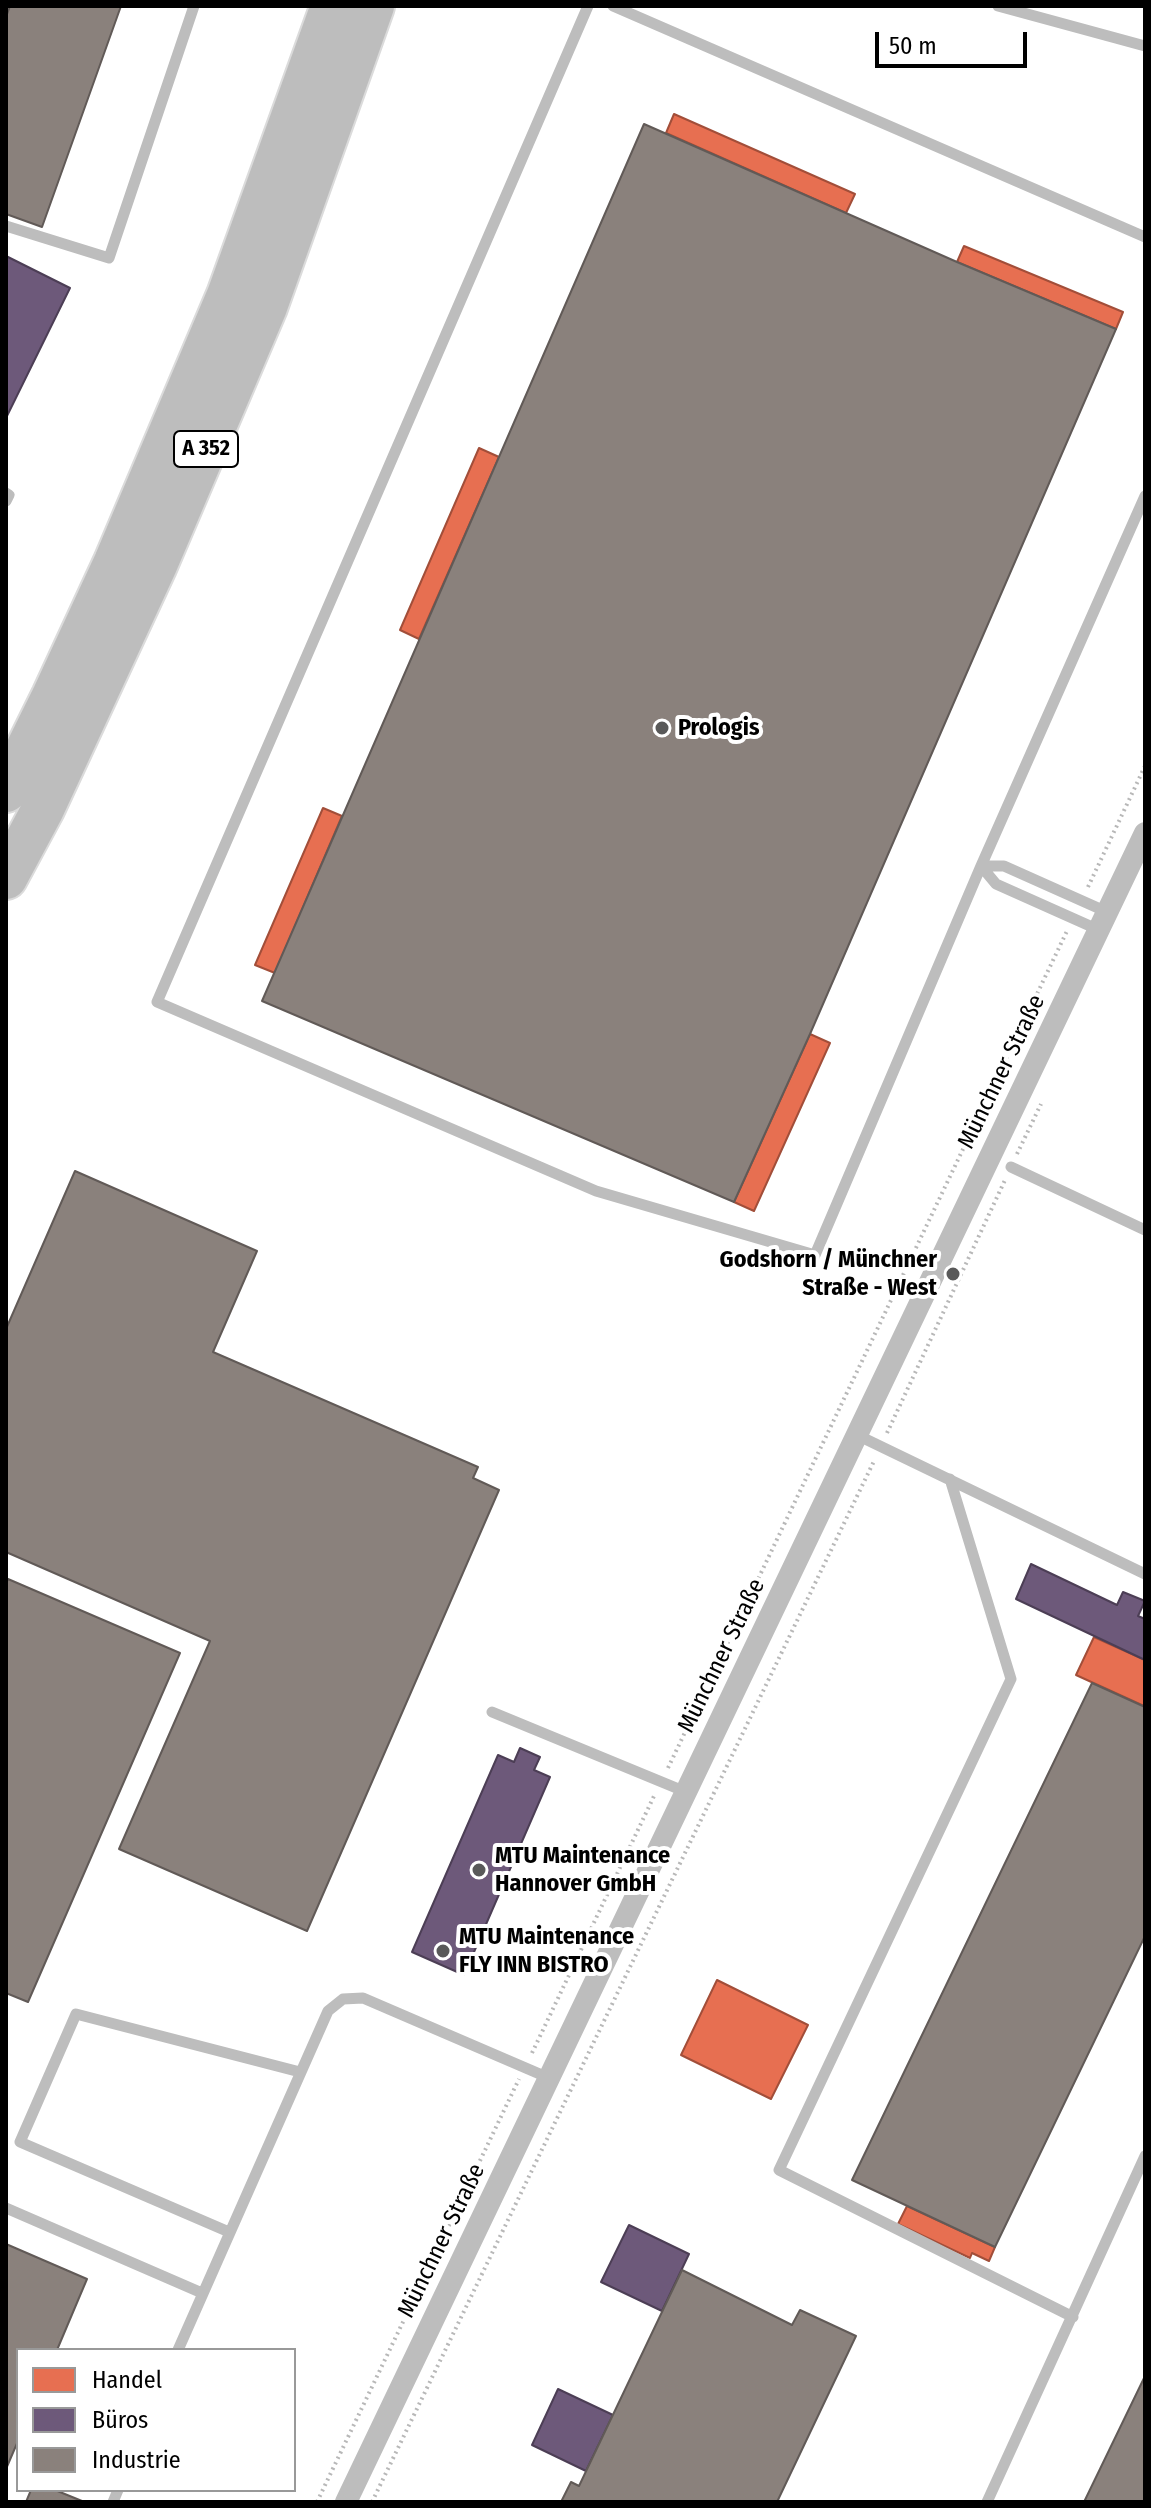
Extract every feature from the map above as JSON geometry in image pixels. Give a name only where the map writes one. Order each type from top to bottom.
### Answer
[{"type":"highway","name":"A 352","points":[[6,791],[115,562],[222,309],[332,6]]},
{"type":"highway","name":"A 352","points":[[6,878],[43,809],[156,565],[260,321],[373,6]]},
{"type":"street","name":"Münchner Straße","points":[[346,2502],[1145,833]]},
{"type":"lane","points":[[6,226],[109,258],[194,6]]},
{"type":"lane","points":[[588,6],[157,1002],[596,1191],[815,1255],[981,866],[1145,496]]},
{"type":"lane","points":[[613,6],[1145,237]]},
{"type":"lane","points":[[998,6],[1145,46]]},
{"type":"lane","points":[[6,493],[9,495],[6,501]]},
{"type":"lane","points":[[981,866],[1004,866],[1082,900],[1103,921]]},
{"type":"lane","points":[[981,866],[996,884],[1073,918],[1103,921]]},
{"type":"lane","points":[[1011,1167],[1145,1230]]},
{"type":"lane","points":[[857,1435],[1145,1574]]},
{"type":"lane","points":[[950,1479],[1011,1679],[779,2170],[1073,2317]]},
{"type":"lane","points":[[492,1712],[686,1792]]},
{"type":"lane","points":[[179,2348],[328,2011],[343,1999],[363,1998],[549,2078]]},
{"type":"lane","points":[[229,2232],[20,2142],[76,2014],[300,2072]]},
{"type":"lane","points":[[987,2502],[1145,2156]]},
{"type":"lane","points":[[6,2208],[202,2293]]},
{"type":"path","points":[[1082,900],[1145,766]]},
{"type":"path","points":[[317,2502],[1073,918]]},
{"type":"path","points":[[372,2502],[881,1446],[1045,1096]]},
{"type":"building: Handel","points":[[674,114],[855,194],[846,213],[666,133]]},
{"type":"building: Handel","points":[[964,246],[1123,312],[1116,329],[957,262]]},
{"type":"building: Handel","points":[[479,448],[499,457],[419,639],[400,630]]},
{"type":"building: Handel","points":[[323,808],[342,816],[275,973],[255,965]]},
{"type":"building: Handel","points":[[810,1034],[830,1043],[754,1211],[734,1202]]},
{"type":"building: Handel","points":[[1094,1637],[1145,1660],[1144,1706],[1076,1675]]},
{"type":"building: Handel","points":[[717,1980],[808,2025],[771,2099],[681,2055]]},
{"type":"building: Handel","points":[[907,2206],[995,2247],[989,2261],[972,2253],[970,2258],[898,2224]]},
{"type":"building: Büros","points":[[6,256],[70,288],[6,418]]},
{"type":"building: Büros","points":[[1031,1564],[1117,1605],[1123,1592],[1145,1601],[1138,1616],[1145,1619],[1145,1660],[1016,1599]]},
{"type":"building: Büros","name":"MTU Maintenance Hannover GmbH","points":[[520,1748],[540,1757],[534,1770],[550,1777],[464,1975],[412,1952],[498,1755],[514,1762]]},
{"type":"building: Büros","points":[[629,2225],[689,2254],[662,2311],[601,2282]]},
{"type":"building: Büros","points":[[558,2389],[613,2415],[586,2471],[532,2445]]},
{"type":"building: Industrie","points":[[10,6],[121,6],[42,227],[6,214],[6,17]]},
{"type":"building: Industrie","name":"Prologis","points":[[644,124],[1116,329],[734,1202],[262,1001]]},
{"type":"building: Industrie","points":[[75,1171],[257,1251],[213,1352],[478,1467],[473,1478],[499,1490],[307,1931],[119,1849],[210,1641],[6,1552],[6,1329]]},
{"type":"building: Industrie","points":[[8,1579],[180,1653],[28,2002],[6,1993]]},
{"type":"building: Industrie","points":[[1092,1683],[1145,1707],[1145,1936],[995,2247],[852,2180]]},
{"type":"building: Industrie","points":[[6,2244],[87,2279],[58,2348],[16,2348],[16,2446],[6,2469]]},
{"type":"building: Industrie","points":[[682,2270],[792,2325],[800,2310],[856,2336],[777,2502],[561,2502],[571,2482],[579,2486]]},
{"type":"building: Industrie","points":[[1145,2376],[1145,2502],[1084,2502]]},
{"type":"building: Industrie","points":[[30,2492],[60,2492],[82,2501],[26,2502]]},
{"type":"place","name":"Prologis","points":[[662,728]]},
{"type":"place","name":"Godshorn / Münchner Straße - West","points":[[953,1274]]},
{"type":"place","name":"MTU Maintenance Hannover GmbH","points":[[479,1870]]},
{"type":"place","name":"MTU Maintenance FLY INN BISTRO","points":[[443,1951]]}]
